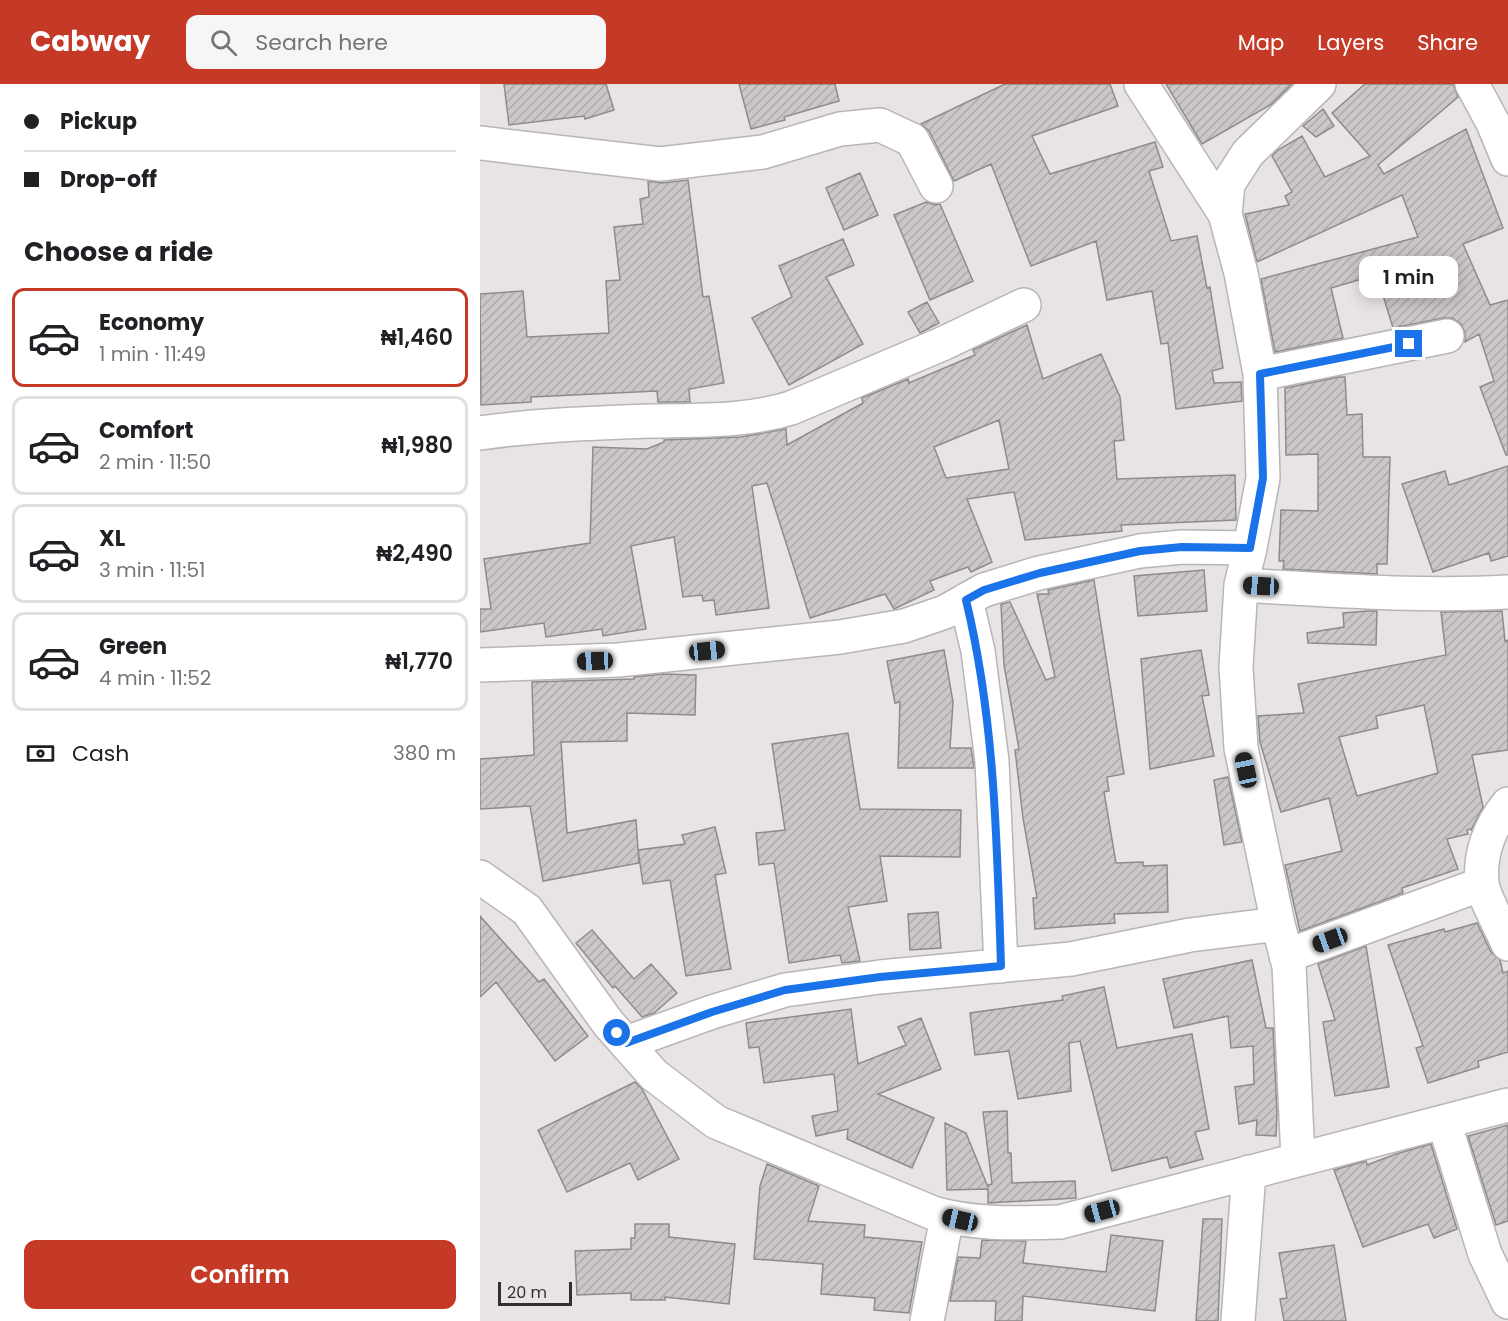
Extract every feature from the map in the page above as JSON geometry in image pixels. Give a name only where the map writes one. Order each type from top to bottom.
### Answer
[{"type":"street","points":[[1141,84],[1225,214],[1241,273],[1260,374],[1263,478],[1241,585],[1236,667],[1241,748],[1289,966],[1298,1159]]},
{"type":"street","points":[[1225,214],[1228,184],[1248,153],[1319,84]]},
{"type":"street","points":[[1473,84],[1508,159]]},
{"type":"street","points":[[480,143],[660,164],[763,152],[840,129],[880,126],[912,140],[936,186]]},
{"type":"street","points":[[480,433],[574,423],[702,420],[767,415],[791,408],[932,348],[1024,305]]},
{"type":"street","points":[[1260,374],[1447,336]]},
{"type":"street","points":[[480,665],[618,660],[840,637],[904,626],[945,612],[984,590],[1040,573],[1140,551],[1182,547],[1250,548]]},
{"type":"street","points":[[1241,585],[1343,591],[1469,594],[1508,592]]},
{"type":"street","points":[[966,600],[978,651],[992,760],[1001,966]]},
{"type":"street","points":[[1508,804],[1496,818],[1485,843],[1482,884],[1508,944]]},
{"type":"street","points":[[480,877],[527,910],[608,1023],[654,1075],[716,1122],[946,1217],[995,1223],[1060,1222],[1508,1105]]},
{"type":"street","points":[[1286,956],[1482,884]]},
{"type":"street","points":[[626,1043],[712,1012],[785,990],[880,977],[1071,959],[1190,935],[1278,924]]},
{"type":"street","points":[[1444,1122],[1485,1254],[1508,1302]]},
{"type":"street","points":[[1239,1321],[1249,1172]]},
{"type":"street","points":[[927,1321],[946,1217]]},
{"type":"building","points":[[504,84],[606,84],[614,110],[585,119],[584,116],[509,125]]},
{"type":"building","points":[[739,84],[835,84],[839,101],[751,129]]},
{"type":"building","points":[[1005,84],[1110,84],[1118,106],[1032,136],[1050,174],[1155,142],[1163,167],[1149,171],[1171,241],[1197,236],[1207,288],[1210,287],[1223,368],[1212,371],[1214,383],[1241,382],[1242,401],[1176,409],[1168,343],[1161,344],[1152,291],[1107,300],[1096,241],[1031,266],[991,164],[954,181],[929,131],[921,124]]},
{"type":"building","points":[[1166,84],[1292,84],[1272,104],[1202,144]]},
{"type":"building","points":[[1365,84],[1452,84],[1454,86],[1458,97],[1378,165],[1384,174],[1466,129],[1503,228],[1463,244],[1490,305],[1508,300],[1508,455],[1506,455],[1480,387],[1494,381],[1479,334],[1465,342],[1465,333],[1461,324],[1452,318],[1393,328],[1382,292],[1376,293],[1372,276],[1331,288],[1343,338],[1275,352],[1261,279],[1418,237],[1402,195],[1257,262],[1245,214],[1289,205],[1285,196],[1292,192],[1272,156],[1302,136],[1325,177],[1370,156],[1332,113]]},
{"type":"building","points":[[1323,109],[1334,126],[1316,137],[1303,126]]},
{"type":"building","points":[[860,173],[878,215],[844,230],[826,188]]},
{"type":"building","points":[[688,180],[703,297],[709,296],[724,383],[689,389],[690,402],[658,402],[657,391],[531,397],[531,402],[481,405],[480,294],[523,291],[527,337],[609,333],[606,281],[620,280],[614,227],[643,224],[640,199],[649,197],[648,181],[662,183]]},
{"type":"building","points":[[926,202],[940,204],[973,281],[930,300],[894,215]]},
{"type":"building","points":[[843,239],[854,265],[826,277],[863,344],[789,385],[752,318],[792,297],[779,266]]},
{"type":"building","points":[[927,302],[939,323],[920,333],[908,312]]},
{"type":"building","points":[[1027,325],[1043,379],[1101,354],[1120,397],[1124,440],[1114,441],[1117,479],[1235,475],[1236,520],[1121,525],[1122,531],[1025,540],[1014,492],[967,499],[992,562],[971,572],[968,567],[930,581],[934,590],[894,609],[885,594],[810,618],[767,483],[752,486],[769,608],[716,615],[714,600],[703,601],[702,595],[683,597],[674,537],[631,546],[646,629],[603,636],[602,629],[546,637],[544,623],[480,632],[480,609],[491,609],[484,559],[590,543],[593,447],[647,449],[664,440],[741,437],[786,429],[787,445],[863,403],[862,398],[908,379],[909,383],[975,355],[973,350]],"holes":[[[999,420],[1009,469],[946,478],[934,447]]]},
{"type":"building","points":[[1345,377],[1347,415],[1362,414],[1363,457],[1390,457],[1387,564],[1377,564],[1377,574],[1283,569],[1284,561],[1279,561],[1281,510],[1318,511],[1318,454],[1286,455],[1285,388]]},
{"type":"building","points":[[1508,466],[1508,556],[1491,561],[1489,553],[1433,572],[1402,484],[1445,471],[1449,485]]},
{"type":"building","points":[[1204,570],[1207,611],[1138,616],[1134,576]]},
{"type":"building","points":[[1094,580],[1124,774],[1107,777],[1109,791],[1104,792],[1116,863],[1143,862],[1143,866],[1167,865],[1168,912],[1114,914],[1115,923],[1035,929],[1033,898],[1037,898],[1023,818],[1015,750],[1019,749],[1004,665],[1001,604],[1010,602],[1046,680],[1055,677],[1037,594],[1049,594],[1048,590]]},
{"type":"building","points":[[1377,611],[1376,645],[1308,643],[1307,633],[1344,627],[1343,613]]},
{"type":"building","points":[[1502,611],[1505,641],[1508,640],[1508,750],[1472,755],[1483,807],[1471,830],[1467,830],[1468,834],[1447,839],[1458,869],[1402,888],[1403,893],[1300,931],[1285,865],[1342,851],[1329,798],[1281,812],[1260,742],[1258,716],[1304,713],[1298,684],[1446,655],[1441,612]],"holes":[[[1424,705],[1438,773],[1357,796],[1339,737],[1378,728],[1376,716]]]},
{"type":"building","points":[[944,650],[953,702],[950,748],[971,748],[974,768],[898,768],[900,702],[895,703],[887,661]]},
{"type":"building","points":[[1201,650],[1209,695],[1202,696],[1214,756],[1150,769],[1141,659]]},
{"type":"building","points":[[663,674],[696,675],[695,715],[627,713],[627,741],[561,742],[567,833],[636,820],[639,863],[543,881],[530,806],[480,809],[480,759],[534,755],[532,682],[634,679],[634,677]]},
{"type":"building","points":[[848,733],[860,809],[961,810],[960,857],[880,856],[887,901],[848,907],[860,961],[842,963],[840,955],[789,963],[774,863],[759,865],[756,833],[785,830],[772,744]]},
{"type":"building","points":[[1228,777],[1242,842],[1224,845],[1214,780]]},
{"type":"building","points":[[715,827],[726,873],[715,875],[731,969],[686,976],[670,880],[643,884],[638,850],[685,844],[682,835]]},
{"type":"building","points":[[938,912],[941,948],[910,950],[908,914]]},
{"type":"building","points":[[480,916],[539,982],[544,979],[588,1036],[555,1061],[496,982],[480,997]]},
{"type":"building","points":[[1477,923],[1491,952],[1500,960],[1503,973],[1508,971],[1508,1052],[1478,1061],[1479,1067],[1428,1083],[1416,1048],[1423,1046],[1388,945],[1444,929],[1445,932]]},
{"type":"building","points":[[592,930],[634,979],[651,964],[677,993],[654,1013],[642,1017],[615,986],[613,988],[576,943]]},
{"type":"building","points":[[1366,946],[1389,1087],[1335,1096],[1323,1022],[1335,1020],[1318,964]]},
{"type":"building","points":[[1252,960],[1266,1028],[1273,1028],[1276,1136],[1256,1135],[1257,1120],[1239,1124],[1235,1087],[1254,1084],[1253,1046],[1231,1048],[1228,1016],[1174,1028],[1163,979]]},
{"type":"building","points":[[1104,987],[1117,1048],[1192,1034],[1209,1129],[1195,1132],[1203,1159],[1170,1168],[1167,1157],[1112,1171],[1080,1041],[1069,1043],[1071,1091],[1018,1099],[1009,1051],[975,1055],[970,1013],[1063,1000],[1062,996]]},
{"type":"building","points":[[851,1009],[858,1064],[906,1045],[898,1027],[921,1018],[941,1069],[878,1094],[934,1118],[912,1168],[847,1139],[848,1129],[816,1136],[812,1116],[838,1111],[834,1074],[764,1083],[759,1047],[749,1048],[746,1023]]},
{"type":"building","points":[[635,1082],[642,1089],[679,1159],[638,1180],[630,1163],[567,1192],[538,1130]]},
{"type":"building","points":[[1007,1111],[1008,1153],[1011,1153],[1012,1183],[1075,1181],[1076,1198],[988,1203],[988,1189],[947,1190],[945,1123],[966,1133],[988,1187],[992,1184],[983,1112]]},
{"type":"building","points":[[1508,1125],[1508,1221],[1496,1225],[1468,1136]]},
{"type":"building","points":[[1431,1144],[1457,1229],[1434,1238],[1428,1224],[1363,1247],[1334,1170],[1366,1161],[1367,1165]]},
{"type":"building","points":[[767,1164],[819,1186],[808,1221],[865,1225],[864,1237],[922,1242],[909,1313],[874,1310],[875,1298],[821,1294],[823,1264],[754,1259],[760,1186]]},
{"type":"building","points":[[1203,1219],[1222,1219],[1218,1321],[1196,1321]]},
{"type":"building","points":[[635,1224],[669,1224],[669,1237],[735,1244],[729,1304],[665,1297],[665,1300],[631,1300],[631,1293],[577,1295],[575,1251],[631,1249],[631,1238],[635,1238]]},
{"type":"building","points":[[1111,1235],[1163,1241],[1155,1311],[1023,1296],[1022,1321],[995,1321],[996,1301],[950,1301],[958,1257],[980,1258],[982,1240],[1026,1241],[1023,1263],[1106,1272]]},
{"type":"building","points":[[1334,1245],[1346,1321],[1284,1321],[1280,1299],[1287,1298],[1279,1253]]},
{"type":"route","points":[[617,1033],[626,1043],[712,1012],[785,990],[880,977],[1001,966],[992,760],[978,651],[966,600],[984,590],[1040,573],[1140,551],[1182,547],[1250,548],[1263,478],[1260,374],[1409,344]]}]
